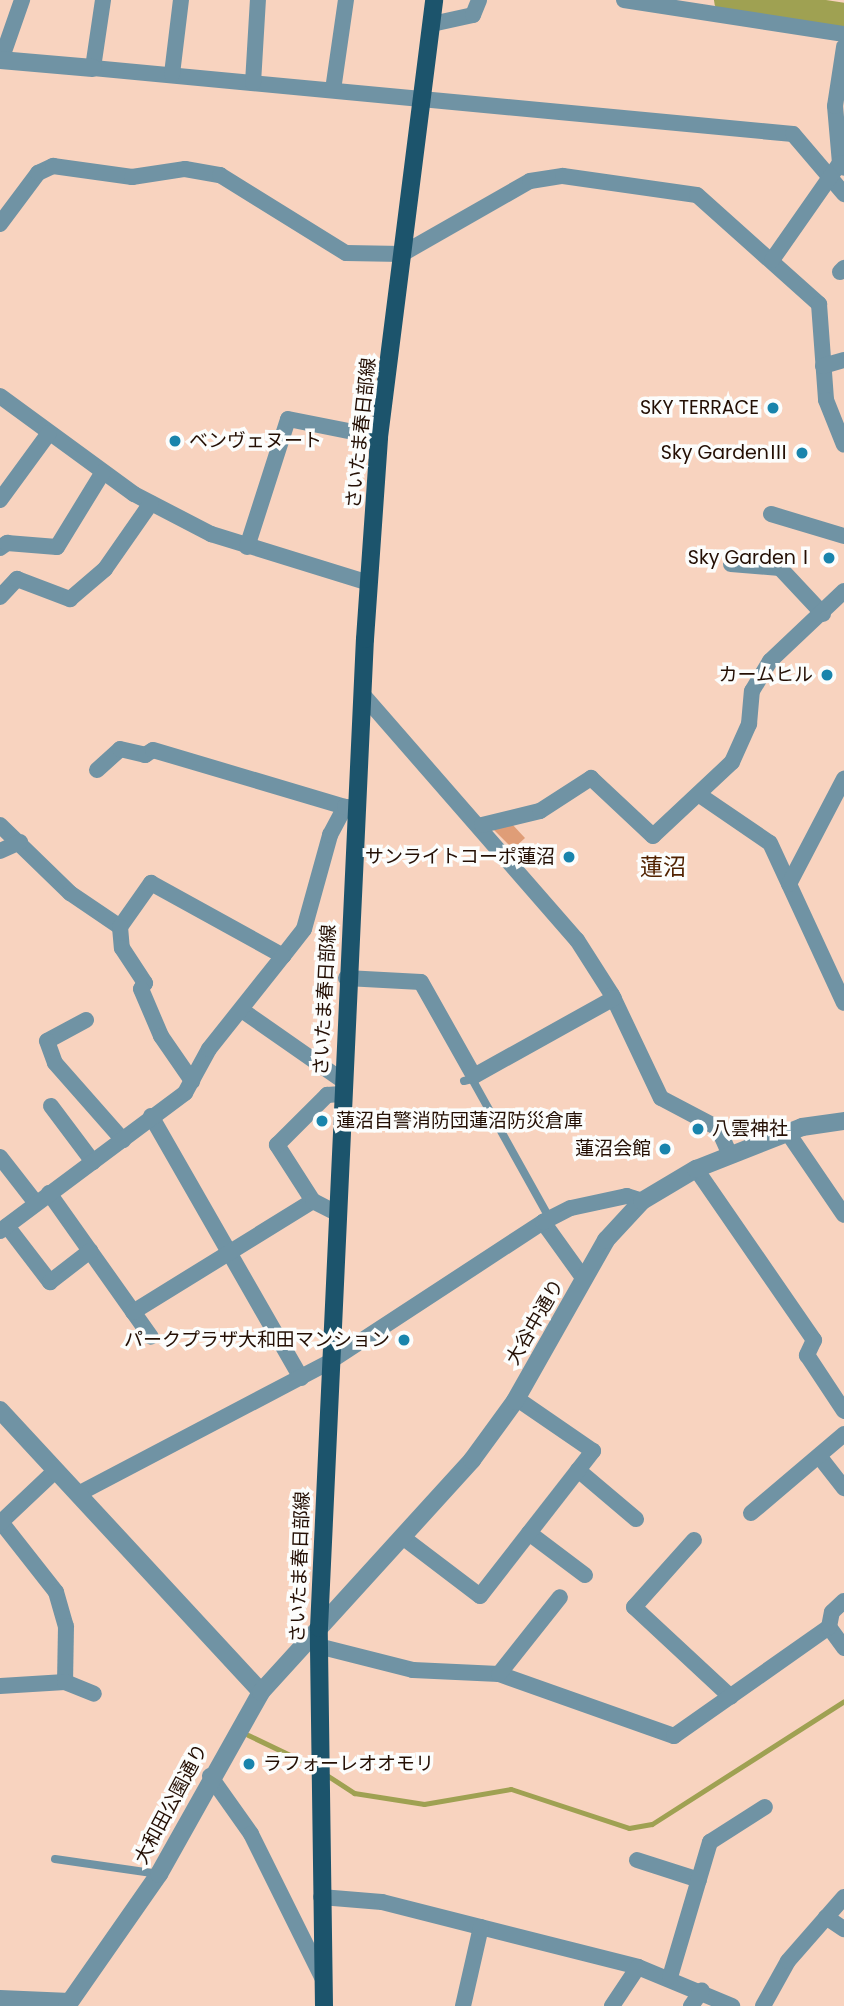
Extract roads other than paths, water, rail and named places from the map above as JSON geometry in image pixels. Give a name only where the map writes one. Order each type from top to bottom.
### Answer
[{"type":"main road","name":"さいたま春日部線","points":[[324,2006],[318,1646],[351,808],[364,696],[379,437],[434,0]]},
{"type":"street","points":[[22,0],[1,60],[793,134],[838,169]]},
{"type":"street","points":[[93,68],[103,0]]},
{"type":"street","points":[[172,74],[181,0]]},
{"type":"street","points":[[253,83],[258,0]]},
{"type":"street","points":[[333,90],[346,0]]},
{"type":"street","points":[[432,24],[473,15],[479,0]]},
{"type":"street","points":[[624,0],[844,34]]},
{"type":"street","points":[[844,47],[835,106],[838,169],[844,194]]},
{"type":"street","points":[[0,224],[38,173],[53,166],[131,177],[185,169],[219,174],[346,253],[402,254],[506,192],[563,176],[698,195],[819,304],[826,400],[844,445]]},
{"type":"street","points":[[772,260],[838,169]]},
{"type":"street","points":[[823,366],[844,360]]},
{"type":"street","points":[[1,400],[150,503],[247,547],[369,583]]},
{"type":"street","points":[[247,547],[288,419],[379,437]]},
{"type":"street","points":[[0,500],[48,433]]},
{"type":"street","points":[[0,548],[7,543],[57,547],[103,471]]},
{"type":"street","points":[[0,597],[17,579],[70,599],[105,569],[150,503]]},
{"type":"street","points":[[771,514],[844,536]]},
{"type":"street","points":[[731,564],[780,568],[823,614]]},
{"type":"street","points":[[482,825],[540,811],[591,778],[653,835],[701,796],[732,762],[749,724],[752,691],[770,661],[823,614],[844,591]]},
{"type":"street","points":[[364,696],[544,897],[614,998],[661,1098],[718,1128],[730,1155]]},
{"type":"street","points":[[90,1251],[50,1282],[4,1229],[123,1140],[192,1081],[304,929],[351,808],[153,750],[145,755],[120,749],[97,770]]},
{"type":"street","points":[[789,884],[844,779]]},
{"type":"street","points":[[701,796],[770,843],[844,1002]]},
{"type":"street","points":[[0,825],[70,893],[120,927]]},
{"type":"street","points":[[0,851],[20,842]]},
{"type":"street","points":[[192,1081],[161,1036],[141,989],[145,983],[122,948],[120,927],[151,883],[284,956]]},
{"type":"street","points":[[346,978],[421,982],[474,1076],[614,998]]},
{"type":"street","points":[[243,1011],[342,1087],[327,1095],[277,1145],[313,1201],[335,1212]]},
{"type":"street","points":[[86,1020],[47,1041],[55,1063],[123,1140]]},
{"type":"street","points":[[51,1106],[93,1162]]},
{"type":"street","points":[[151,1116],[232,1252],[302,1378]]},
{"type":"street","name":"大谷中通り","points":[[319,1628],[405,1539],[516,1398],[606,1240],[642,1201],[696,1169],[730,1155],[788,1133],[844,1121]]},
{"type":"street","points":[[788,1133],[844,1215]]},
{"type":"street","points":[[0,1157],[90,1251],[151,1337]]},
{"type":"street","points":[[696,1169],[814,1340],[807,1355],[844,1411]]},
{"type":"street","points":[[78,1494],[302,1378],[547,1220],[627,1196],[642,1201]]},
{"type":"street","points":[[133,1312],[313,1201]]},
{"type":"street","points":[[547,1220],[584,1279]]},
{"type":"street","points":[[405,1539],[480,1596],[593,1451],[516,1398]]},
{"type":"street","points":[[0,1409],[261,1692]]},
{"type":"street","points":[[751,1513],[844,1434]]},
{"type":"street","points":[[819,1456],[844,1488]]},
{"type":"street","points":[[56,1469],[1,1522],[56,1592],[66,1626],[65,1682]]},
{"type":"street","points":[[578,1470],[636,1519]]},
{"type":"street","points":[[529,1533],[585,1575]]},
{"type":"street","points":[[694,1540],[634,1606],[731,1697]]},
{"type":"street","points":[[499,1674],[560,1597]]},
{"type":"street","points":[[318,1646],[413,1670],[499,1674],[674,1736],[829,1626],[832,1612],[844,1601]]},
{"type":"street","points":[[829,1626],[844,1647]]},
{"type":"street","name":"大和田公園通り","points":[[69,2004],[159,1874],[236,1728],[261,1692],[319,1628]]},
{"type":"street","points":[[0,1686],[65,1682],[93,1694]]},
{"type":"street","points":[[210,1776],[251,1834],[323,1979]]},
{"type":"street","points":[[670,1977],[710,1842],[765,1807]]},
{"type":"street","points":[[637,1860],[699,1880]]},
{"type":"street","points":[[321,1897],[382,1902],[638,1967],[702,1990],[732,2006]]},
{"type":"street","points":[[763,2006],[788,1961],[844,1897]]},
{"type":"street","points":[[826,1917],[844,1929]]},
{"type":"street","points":[[463,2006],[481,1927]]},
{"type":"street","points":[[611,2006],[638,1967]]},
{"type":"street","points":[[691,2006],[702,1990]]},
{"type":"street","points":[[0,1998],[69,2004]]},
{"type":"lane","points":[[464,1081],[472,1079],[547,1220]]},
{"type":"lane","points":[[55,1858],[159,1874]]},
{"type":"waterway","points":[[729,0],[844,18]]},
{"type":"waterway","points":[[325,1774],[354,1793],[424,1804],[511,1789],[629,1828],[652,1824],[844,1701]]},
{"type":"waterway","points":[[248,1735],[317,1768]]},
{"type":"place","name":"SKY TERRACE","points":[[773,408]]},
{"type":"place","name":"ベンヴェヌート","points":[[175,441]]},
{"type":"place","name":"Sky GardenⅢ","points":[[802,453]]},
{"type":"place","name":"Sky GardenⅠ","points":[[829,558]]},
{"type":"place","name":"カームヒル","points":[[827,675]]},
{"type":"place","name":"サンライトコーポ蓮沼","points":[[569,857]]},
{"type":"place","name":"蓮沼自警消防団蓮沼防災倉庫","points":[[322,1121]]},
{"type":"place","name":"八雲神社","points":[[698,1129]]},
{"type":"place","name":"蓮沼会館","points":[[665,1149]]},
{"type":"place","name":"パークプラザ大和田マンション","points":[[404,1340]]},
{"type":"place","name":"ラフォーレオオモリ","points":[[249,1764]]},
{"type":"district","name":"蓮沼","points":[[663,867]]}]
